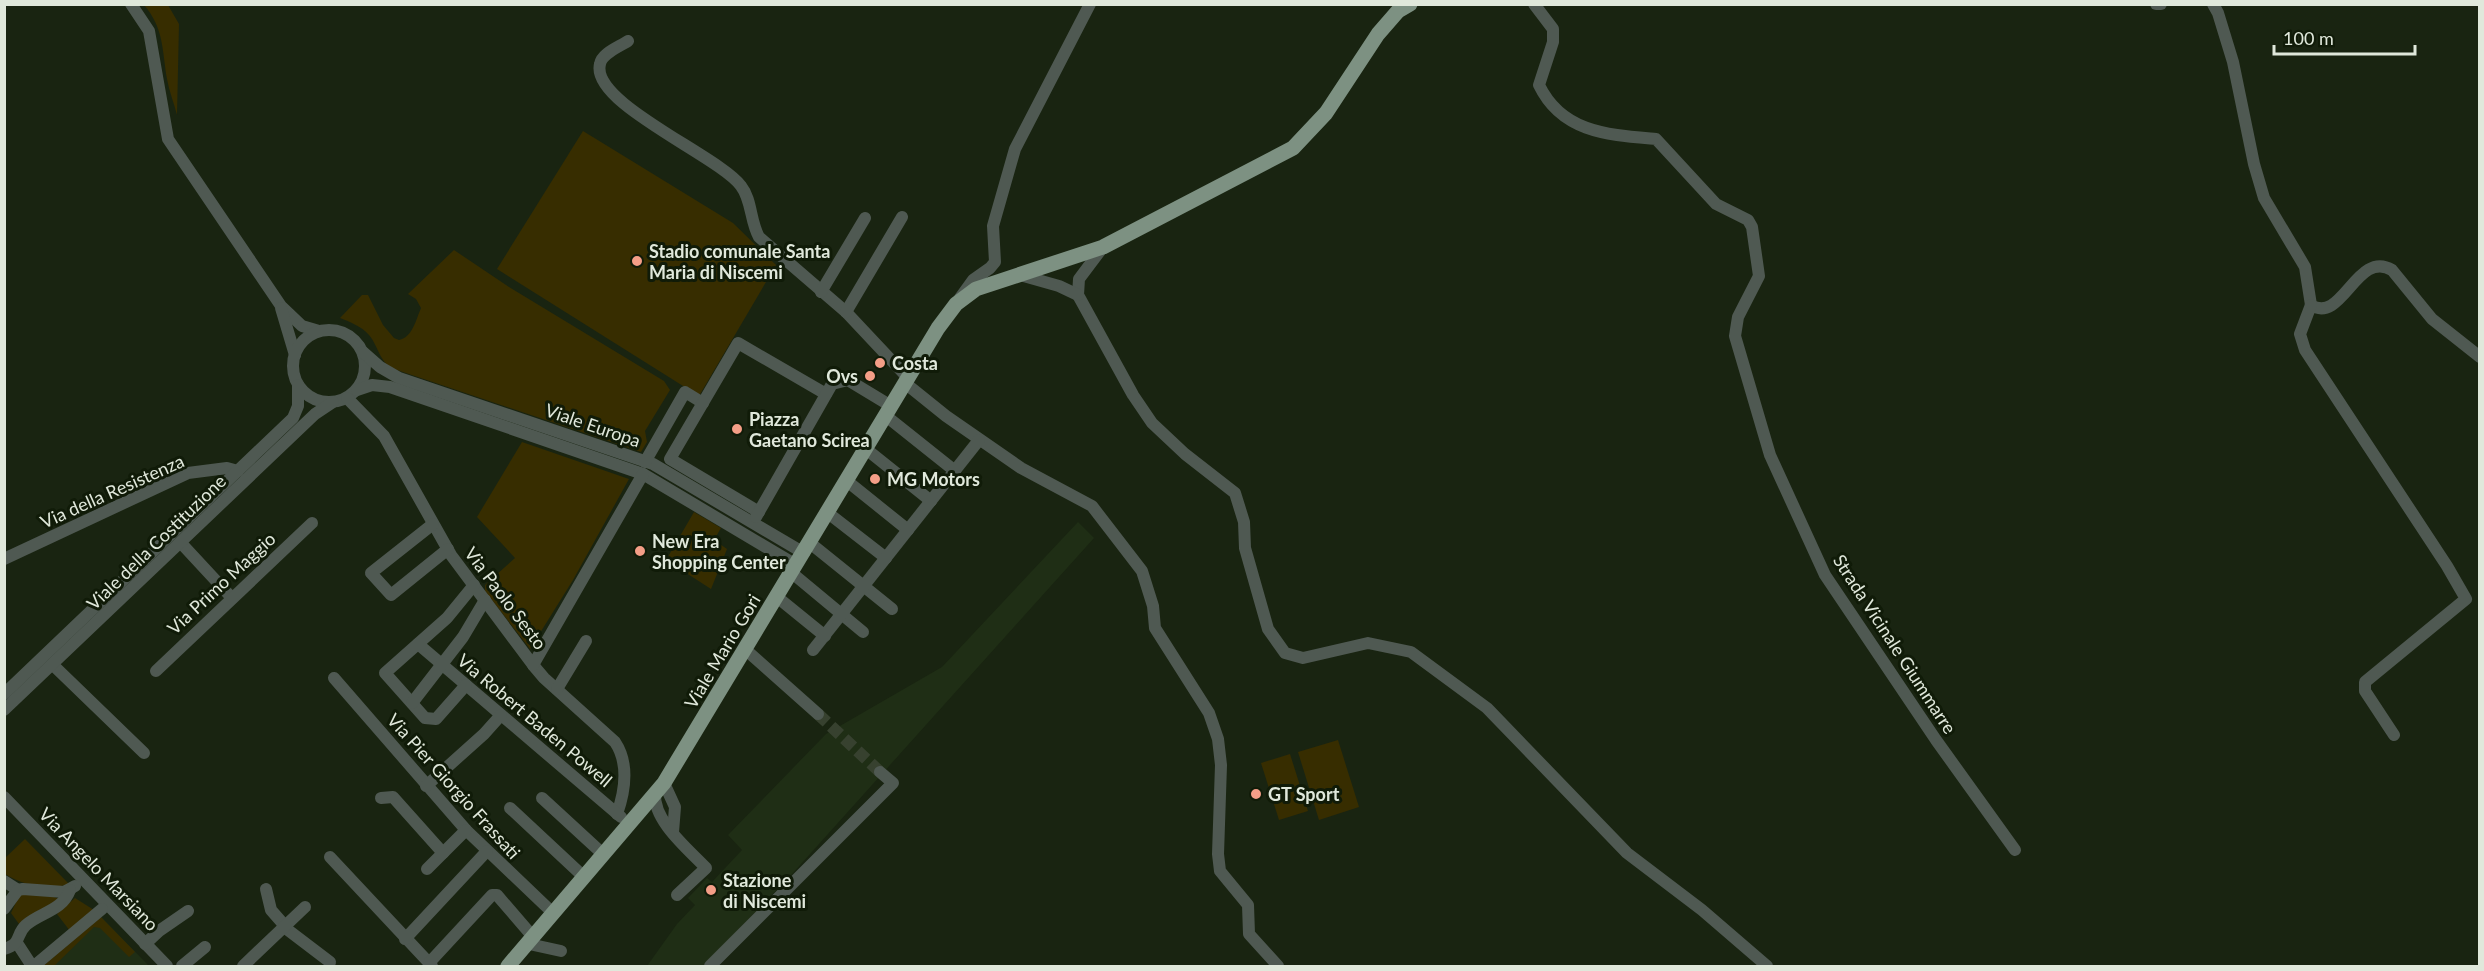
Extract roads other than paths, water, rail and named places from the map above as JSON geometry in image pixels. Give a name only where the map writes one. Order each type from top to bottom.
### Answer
[{"type":"main road","points":[[956,304],[976,289],[1103,248],[1293,148],[1326,113],[1378,34],[1398,11],[1410,4]]},
{"type":"main road","name":"Viale Mario Gori","points":[[508,966],[604,855],[627,818],[655,794],[746,650],[888,411],[956,304]]},
{"type":"street","points":[[131,4],[149,31],[168,139],[281,306],[302,326],[350,336],[363,352],[365,372],[352,394],[333,402],[309,396],[298,385],[294,375],[295,355],[281,306]]},
{"type":"street","points":[[956,304],[973,280],[995,262],[993,226],[1015,149],[1090,4]]},
{"type":"street","name":"Strada Vicinale Giummarre","points":[[1534,4],[1553,29],[1553,42],[1539,85],[1547,102],[1576,123],[1599,134],[1656,139],[1716,204],[1748,220],[1759,276],[1738,317],[1735,336],[1770,455],[1825,575],[1936,740],[2015,850]]},
{"type":"street","points":[[2156,4],[2161,4]]},
{"type":"street","points":[[2213,4],[2233,62],[2254,164],[2264,198],[2305,267],[2311,305],[2300,334],[2304,350],[2447,566],[2466,600],[2365,682],[2365,691],[2394,735]]},
{"type":"street","points":[[628,41],[605,55],[600,63],[600,75],[605,84],[646,120],[727,171],[744,191],[754,228],[759,237],[846,312],[907,380],[979,440],[1021,468],[1092,506],[1142,571],[1153,606],[1155,628],[1209,713],[1218,739],[1221,765],[1218,854],[1220,871],[1248,905],[1249,934],[1278,966]]},
{"type":"street","points":[[846,312],[902,217]]},
{"type":"street","points":[[821,292],[865,218]]},
{"type":"street","points":[[1103,248],[1079,279],[1078,296],[1133,395],[1152,423],[1185,454],[1235,494],[1244,522],[1245,548],[1268,629],[1285,652],[1303,658],[1368,643],[1411,652],[1487,708],[1628,852],[1702,910],[1767,966]]},
{"type":"street","points":[[2311,305],[2321,309],[2328,307],[2341,298],[2365,272],[2373,267],[2386,267],[2392,270],[2432,319],[2480,357]]},
{"type":"street","points":[[1020,275],[1059,286],[1078,296]]},
{"type":"street","points":[[295,355],[306,338],[319,331]]},
{"type":"street","points":[[826,394],[738,343],[670,459],[756,517],[832,384],[848,380],[888,411],[955,471]]},
{"type":"street","name":"Viale Europa","points":[[363,352],[380,367],[399,378],[644,468],[756,517],[800,558]]},
{"type":"street","name":"Viale della Costituzione","points":[[4,694],[293,418],[298,406],[298,385]]},
{"type":"street","name":"Viale Europa","points":[[352,394],[372,385],[390,387],[644,468],[800,558]]},
{"type":"street","points":[[533,665],[685,393],[703,403]]},
{"type":"street","name":"Via Paolo Sesto","points":[[352,394],[384,436],[448,549],[533,665],[615,742],[623,753],[627,818]]},
{"type":"street","name":"Viale della Costituzione","points":[[4,710],[315,414],[333,402]]},
{"type":"street","points":[[813,650],[979,440]]},
{"type":"street","points":[[866,449],[931,501]]},
{"type":"street","name":"Via della Resistenza","points":[[4,559],[188,473],[228,468],[238,471]]},
{"type":"street","points":[[847,481],[908,530]]},
{"type":"street","points":[[828,513],[886,558]]},
{"type":"street","name":"Via Primo Maggio","points":[[156,670],[312,523]]},
{"type":"street","points":[[433,524],[371,573],[391,596],[448,549]]},
{"type":"street","points":[[181,543],[232,598]]},
{"type":"street","points":[[800,558],[864,586],[892,609]]},
{"type":"street","points":[[800,558],[842,614],[863,632]]},
{"type":"street","points":[[466,686],[436,719],[425,718],[385,673],[460,603],[474,585]]},
{"type":"street","points":[[777,597],[825,636]]},
{"type":"street","points":[[412,704],[463,637],[485,600]]},
{"type":"street","points":[[557,689],[586,641]]},
{"type":"street","name":"Via Robert Baden Powell","points":[[418,644],[627,818]]},
{"type":"street","points":[[746,650],[818,714]]},
{"type":"street","points":[[53,665],[144,753]]},
{"type":"street","name":"Via Pier Giorgio Frassati","points":[[334,678],[466,830],[553,913]]},
{"type":"street","points":[[426,786],[484,734],[501,714]]},
{"type":"street","points":[[710,966],[893,783],[880,772]]},
{"type":"street","points":[[655,794],[674,815]]},
{"type":"street","points":[[655,794],[673,800],[673,832]]},
{"type":"street","points":[[655,794],[673,832]]},
{"type":"street","name":"Via Angelo Marsiano","points":[[4,797],[167,966]]},
{"type":"street","points":[[381,798],[393,797],[442,853]]},
{"type":"street","points":[[542,798],[604,855]]},
{"type":"street","points":[[510,808],[584,877]]},
{"type":"street","name":"Via Angelo Marsiano","points":[[4,809],[74,887],[102,909],[157,966]]},
{"type":"street","points":[[627,818],[655,819],[673,832],[706,868],[677,895]]},
{"type":"street","points":[[427,869],[466,830]]},
{"type":"street","points":[[405,939],[487,851]]},
{"type":"street","points":[[330,856],[431,965],[492,895],[497,895],[531,941],[561,951]]},
{"type":"street","points":[[4,881],[18,890],[74,887]]},
{"type":"street","points":[[4,949],[17,943],[25,926],[64,903],[74,887]]},
{"type":"street","points":[[266,889],[272,910],[285,927],[330,962]]},
{"type":"street","points":[[7,907],[18,890]]},
{"type":"street","points":[[243,966],[305,907]]},
{"type":"street","points":[[17,943],[33,966],[102,909]]},
{"type":"street","points":[[145,944],[188,911]]},
{"type":"street","points":[[182,966],[206,947]]},
{"type":"tunnel","points":[[818,714],[880,772]]},
{"type":"place","name":"Stadio comunale Santa Maria di Niscemi","points":[[637,261]]},
{"type":"place","name":"Costa","points":[[880,363]]},
{"type":"place","name":"Ovs","points":[[870,376]]},
{"type":"place","name":"Piazza Gaetano Scirea","points":[[737,429]]},
{"type":"place","name":"MG Motors","points":[[875,479]]},
{"type":"place","name":"New Era Shopping Center","points":[[640,551]]},
{"type":"place","name":"GT Sport","points":[[1256,794]]},
{"type":"place","name":"Stazione di Niscemi","points":[[711,890]]}]
